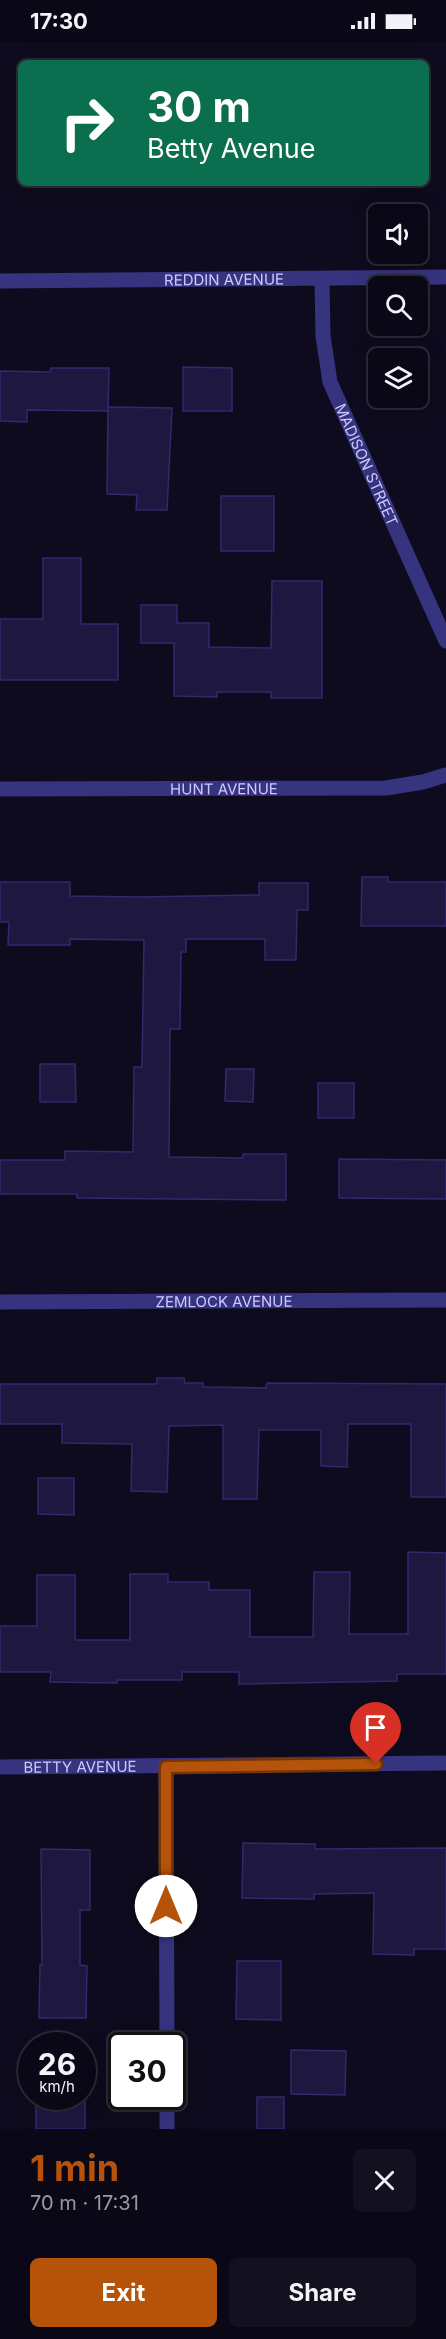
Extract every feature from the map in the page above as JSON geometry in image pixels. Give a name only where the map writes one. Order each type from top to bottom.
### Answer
[{"type":"street","name":"REDDIN AVENUE","points":[[0,280],[446,277]]},
{"type":"street","name":"MADISON STREET","points":[[322,279],[323,336],[330,382],[446,641]]},
{"type":"street","name":"HUNT AVENUE","points":[[0,789],[386,788],[423,782],[446,774]]},
{"type":"street","name":"ZEMLOCK AVENUE","points":[[0,1302],[446,1300]]},
{"type":"street","name":"BETTY AVENUE","points":[[0,1767],[446,1764]]},
{"type":"street","points":[[166,1767],[167,2032]]},
{"type":"street","points":[[167,2110],[167,2129]]},
{"type":"building","points":[[183,367],[232,368],[232,411],[183,411]]},
{"type":"building","points":[[51,368],[109,368],[108,411],[27,410],[27,422],[0,421],[0,371],[50,372]]},
{"type":"building","points":[[108,407],[172,408],[167,510],[136,510],[137,495],[107,494]]},
{"type":"building","points":[[221,496],[274,496],[274,551],[221,551]]},
{"type":"building","points":[[43,558],[81,558],[81,624],[118,624],[118,680],[0,680],[0,619],[43,619]]},
{"type":"building","points":[[272,581],[322,581],[322,698],[271,698],[271,692],[217,692],[217,697],[174,696],[174,643],[141,643],[141,605],[177,605],[177,623],[209,623],[209,647],[271,648]]},
{"type":"building","points":[[362,877],[388,877],[388,882],[446,882],[446,926],[361,926]]},
{"type":"building","points":[[0,882],[70,882],[70,896],[138,897],[259,895],[259,883],[308,883],[308,910],[297,910],[296,960],[265,960],[265,939],[186,939],[186,952],[181,952],[180,1029],[170,1029],[169,1157],[243,1158],[243,1154],[286,1154],[286,1200],[77,1198],[77,1194],[0,1194],[0,1160],[65,1160],[65,1151],[133,1152],[134,1067],[142,1067],[144,940],[70,939],[70,945],[8,945],[9,922],[0,922]]},
{"type":"building","points":[[40,1064],[75,1064],[76,1102],[40,1102]]},
{"type":"building","points":[[226,1069],[254,1069],[253,1102],[225,1101]]},
{"type":"building","points":[[318,1083],[354,1083],[354,1118],[318,1118]]},
{"type":"building","points":[[339,1159],[446,1160],[446,1199],[339,1198]]},
{"type":"building","points":[[157,1378],[184,1378],[185,1383],[203,1383],[203,1387],[266,1388],[267,1383],[446,1384],[446,1497],[411,1497],[411,1424],[348,1424],[347,1467],[321,1466],[321,1430],[259,1430],[257,1499],[223,1499],[223,1425],[169,1426],[167,1492],[131,1491],[132,1444],[62,1443],[62,1424],[0,1424],[0,1384],[157,1384]]},
{"type":"building","points":[[38,1478],[74,1478],[74,1515],[38,1514]]},
{"type":"building","points":[[408,1552],[446,1553],[446,1674],[397,1674],[397,1681],[239,1684],[239,1672],[182,1672],[182,1680],[117,1680],[117,1683],[50,1682],[51,1672],[0,1672],[0,1626],[37,1626],[37,1575],[75,1575],[75,1640],[130,1640],[130,1574],[168,1574],[168,1582],[209,1582],[209,1590],[250,1590],[250,1637],[313,1637],[314,1572],[350,1572],[349,1634],[408,1634]]},
{"type":"building","points":[[243,1843],[315,1844],[315,1849],[446,1848],[446,1949],[414,1949],[414,1955],[373,1954],[374,1893],[314,1894],[314,1899],[242,1898]]},
{"type":"building","points":[[41,1849],[90,1850],[90,1910],[80,1910],[80,1965],[87,1966],[86,2018],[39,2018],[40,1965],[42,1965]]},
{"type":"building","points":[[237,1961],[281,1961],[281,2020],[236,2019]]},
{"type":"building","points":[[291,2050],[346,2051],[345,2095],[291,2094]]},
{"type":"building","points":[[257,2097],[284,2097],[284,2129],[257,2129]]},
{"type":"building","points":[[36,2110],[85,2110],[85,2129],[36,2129]]},
{"type":"route","points":[[166,1906],[166,1767],[376,1764]]}]
